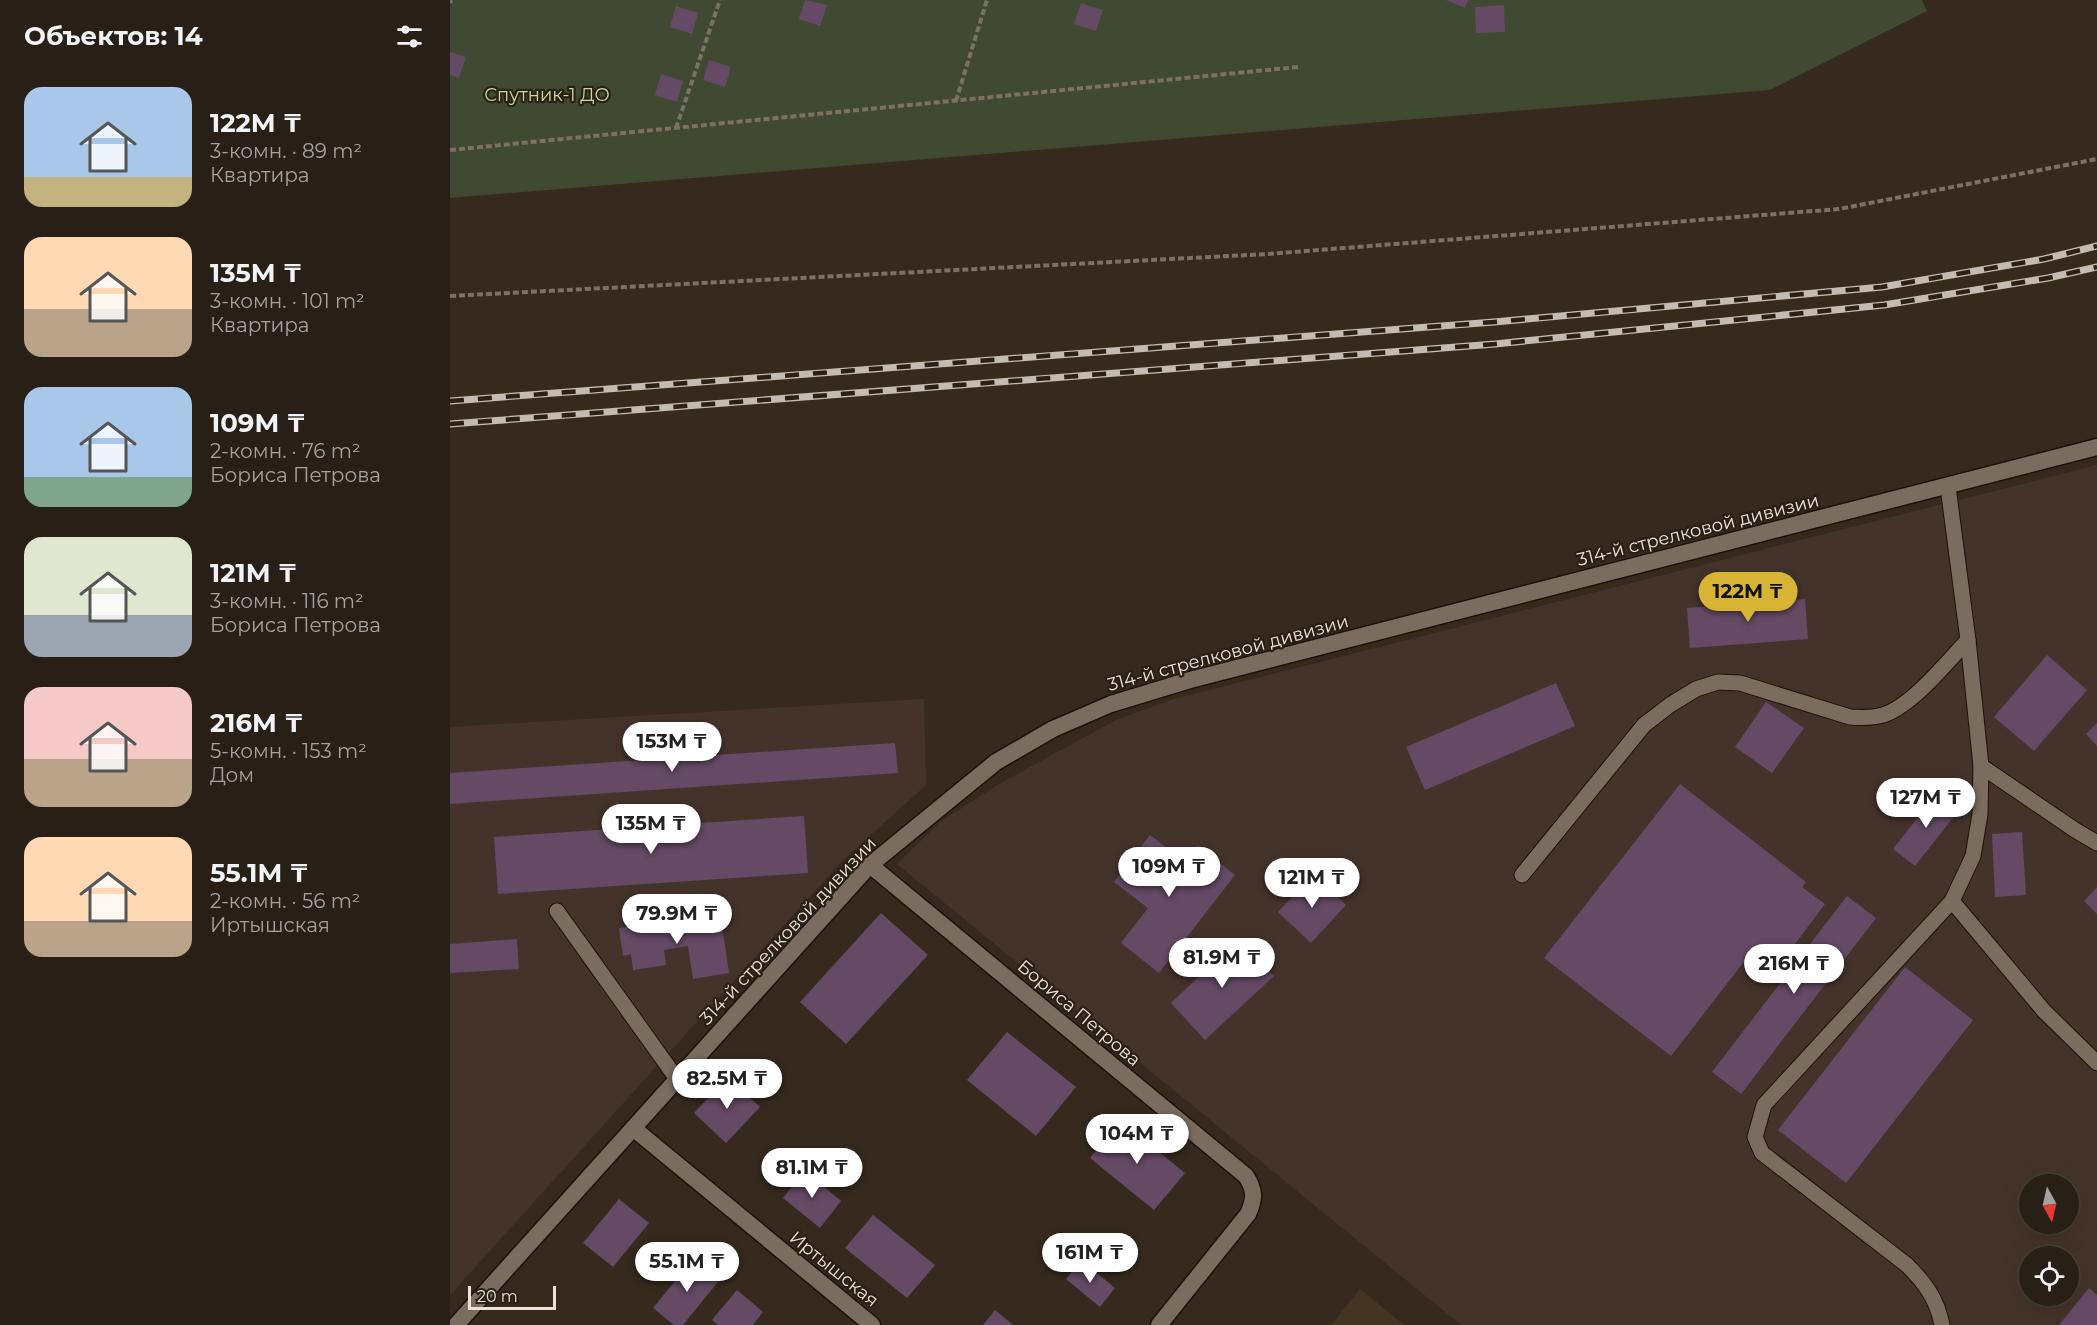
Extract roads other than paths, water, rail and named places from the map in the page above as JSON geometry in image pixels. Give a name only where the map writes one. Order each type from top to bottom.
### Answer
[{"type":"street","name":"314-й стрелковой дивизии","points":[[456,1325],[870,865],[996,762],[1053,729],[1111,704],[1202,677],[2097,447]]},
{"type":"street","name":"Бориса Петрова","points":[[870,865],[1246,1176],[1252,1185],[1254,1196],[1248,1214],[1159,1325]]},
{"type":"street","name":"Иртышская","points":[[633,1128],[872,1325]]},
{"type":"lane","points":[[1942,1325],[1936,1302],[1923,1282],[1906,1264],[1762,1153],[1755,1137],[1764,1105],[1952,901],[1973,856],[1980,813],[1981,766],[1968,640],[1948,486]]},
{"type":"lane","points":[[1522,874],[1644,725],[1696,689],[1718,682],[1740,683],[1851,717],[1866,718],[1885,714],[1916,694],[1968,640]]},
{"type":"lane","points":[[1981,766],[2097,843]]},
{"type":"lane","points":[[1952,901],[2044,1011],[2097,1063]]},
{"type":"lane","points":[[557,911],[677,1079]]},
{"type":"railway","points":[[450,401],[1494,322],[1882,287],[2044,259],[2097,246]]},
{"type":"railway","points":[[450,424],[1495,344],[1884,305],[2048,278],[2097,267]]},
{"type":"park label","name":"Спутник-1 ДО","points":[[547,95]]}]
